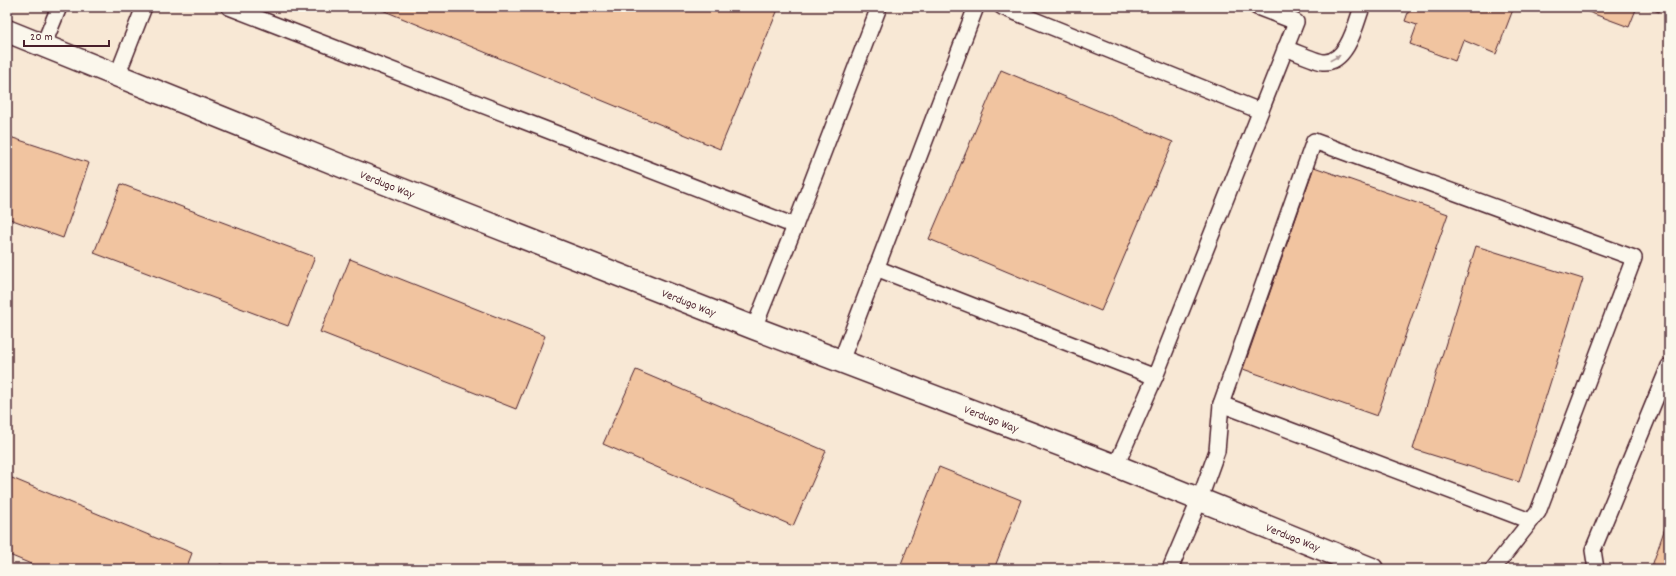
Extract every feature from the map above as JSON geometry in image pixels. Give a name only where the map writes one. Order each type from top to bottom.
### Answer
[{"type":"street","name":"Verdugo Way","points":[[7,32],[754,328],[1116,466],[1199,501],[1372,569]]},
{"type":"lane","points":[[43,46],[59,7]]},
{"type":"lane","points":[[117,76],[144,7]]},
{"type":"lane","points":[[229,7],[795,226]]},
{"type":"lane","points":[[754,328],[879,7]]},
{"type":"lane","points":[[841,361],[976,7]]},
{"type":"lane","points":[[1002,7],[1260,111]]},
{"type":"lane","points":[[1116,466],[1155,377],[1296,22],[1257,7]]},
{"type":"lane","points":[[1285,48],[1323,62],[1334,60],[1345,51],[1362,7]]},
{"type":"lane","points":[[1170,569],[1199,501],[1217,452],[1221,404],[1314,141],[1634,258],[1538,512],[1493,569]]},
{"type":"lane","points":[[876,268],[1155,377]]},
{"type":"lane","points":[[1596,569],[1593,550],[1669,366]]},
{"type":"lane","points":[[1221,404],[1530,521]]},
{"type":"building","points":[[375,7],[779,7],[720,149]]},
{"type":"building","points":[[1410,7],[1514,7],[1496,54],[1463,40],[1455,61],[1410,44],[1417,25],[1405,21]]},
{"type":"building","points":[[1575,7],[1637,7],[1629,27]]},
{"type":"building","points":[[1645,7],[1661,7],[1659,12]]},
{"type":"building","points":[[1001,70],[1173,142],[1101,311],[929,239]]},
{"type":"building","points":[[7,136],[89,163],[63,238],[7,218]]},
{"type":"building","points":[[1314,167],[1448,214],[1377,416],[1243,369]]},
{"type":"building","points":[[121,184],[315,257],[288,326],[94,253]]},
{"type":"building","points":[[1476,246],[1583,279],[1519,482],[1413,449]]},
{"type":"building","points":[[350,259],[545,336],[516,409],[320,332]]},
{"type":"building","points":[[636,370],[826,451],[793,526],[603,444]]},
{"type":"building","points":[[939,467],[1021,500],[994,569],[899,569]]},
{"type":"building","points":[[7,476],[192,553],[186,569],[43,569],[7,554]]},
{"type":"building","points":[[1669,516],[1669,569],[1651,569]]},
{"type":"building","points":[[220,564],[232,569],[218,569]]}]
